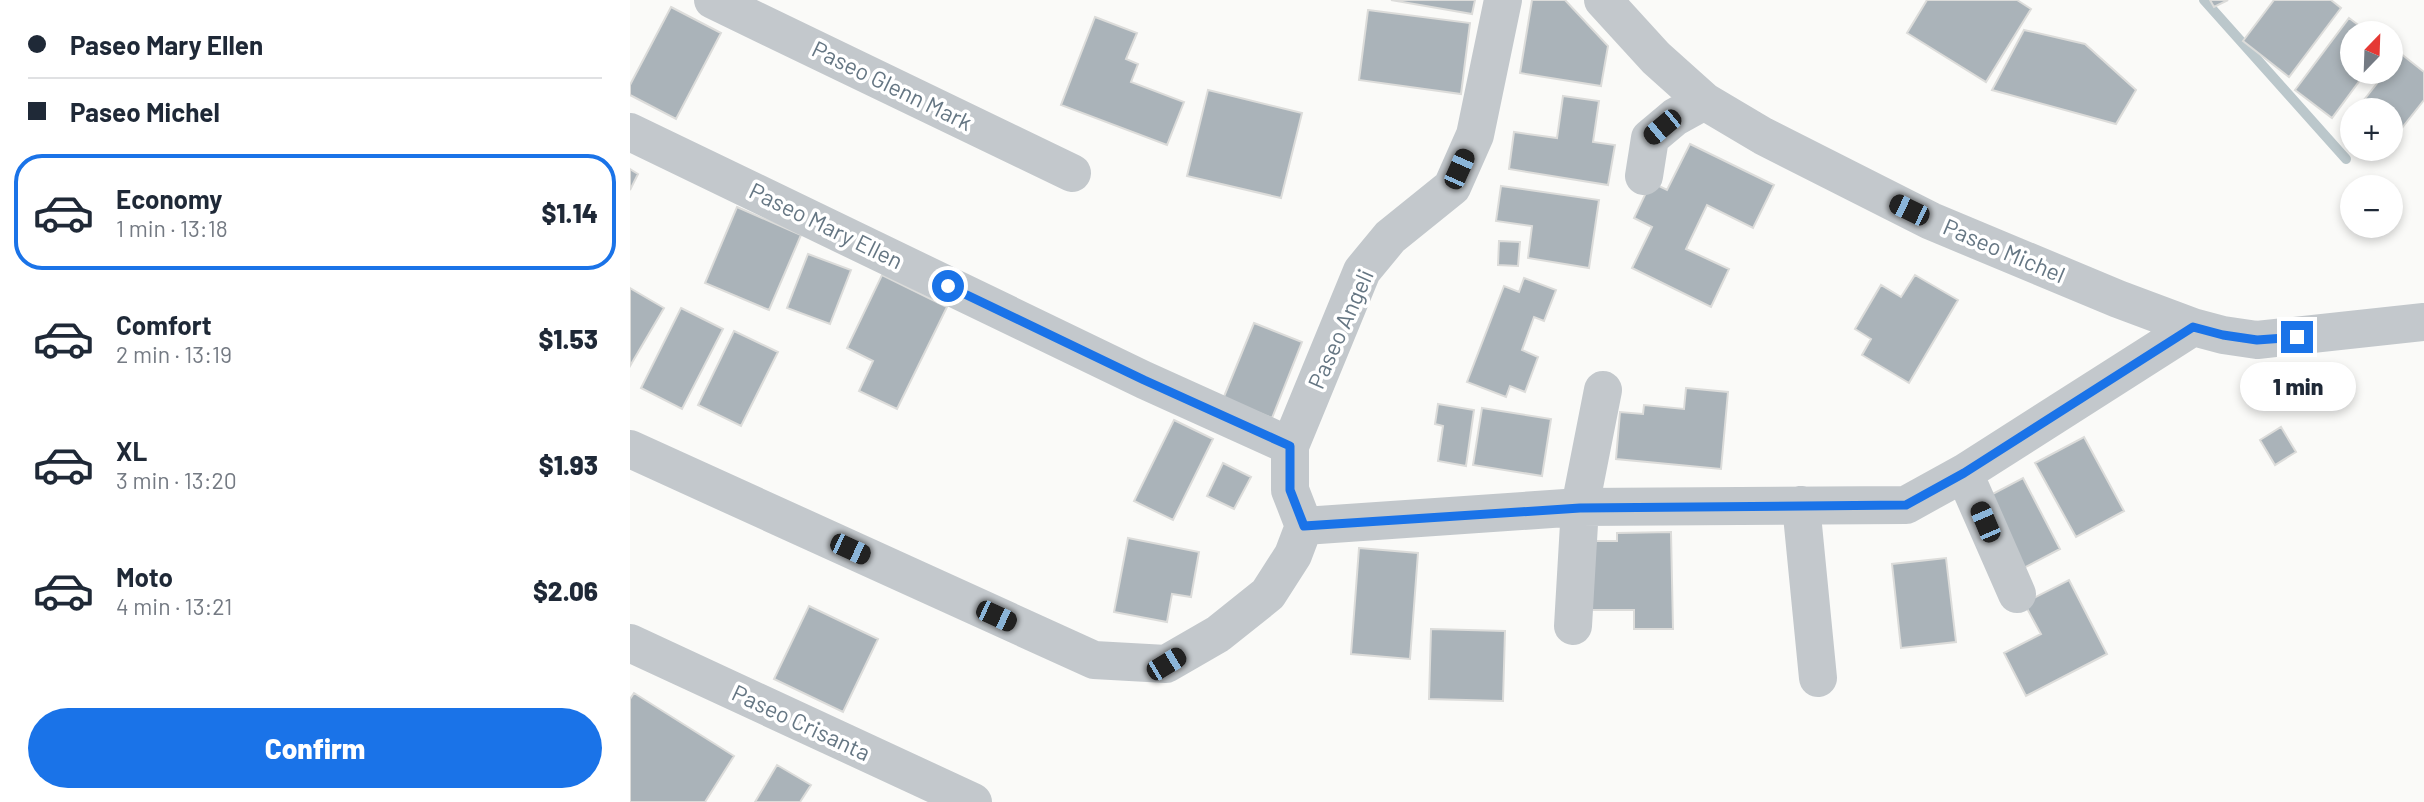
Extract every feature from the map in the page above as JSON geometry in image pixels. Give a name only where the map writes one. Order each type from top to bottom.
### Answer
[{"type":"street","name":"Paseo Glenn Mark","points":[[713,0],[1072,173]]},
{"type":"street","name":"Paseo Angeli","points":[[1290,446],[1363,271],[1390,237],[1452,187],[1475,135],[1503,0]]},
{"type":"street","name":"Paseo Michel","points":[[1603,0],[1657,58],[1704,101],[1763,136],[1931,220],[2049,271],[2193,327],[2257,340],[2424,321]]},
{"type":"street","points":[[1644,176],[1650,138],[1675,117],[1704,101]]},
{"type":"street","name":"Paseo Mary Ellen","points":[[630,132],[1131,374],[1290,446]]},
{"type":"street","points":[[1304,526],[1580,508],[1906,505],[1964,473],[2193,327]]},
{"type":"street","points":[[1573,626],[1580,508],[1603,390]]},
{"type":"street","points":[[630,449],[1094,660],[1166,664],[1218,634],[1268,594],[1293,555],[1304,526],[1290,490],[1290,446]]},
{"type":"street","points":[[1964,473],[2017,594]]},
{"type":"street","points":[[1801,505],[1818,678]]},
{"type":"street","name":"Paseo Crisanta","points":[[630,643],[973,802]]},
{"type":"building","points":[[1391,0],[1475,0],[1472,14]]},
{"type":"building","points":[[1532,0],[1565,0],[1608,46],[1601,86],[1520,73]]},
{"type":"building","points":[[1927,0],[2017,0],[2031,9],[1986,82],[1907,33]]},
{"type":"building","points":[[2210,0],[2228,0],[2214,7]]},
{"type":"building","points":[[2274,0],[2331,0],[2341,8],[2289,77],[2243,41]]},
{"type":"building","points":[[671,7],[721,33],[676,119],[630,95],[630,85]]},
{"type":"building","points":[[1368,10],[1470,23],[1461,94],[1359,80]]},
{"type":"building","points":[[1095,17],[1137,33],[1126,59],[1138,64],[1131,82],[1184,102],[1167,145],[1061,105]]},
{"type":"building","points":[[2024,30],[2085,44],[2136,90],[2116,124],[1992,90]]},
{"type":"building","points":[[2340,30],[2340,84],[2357,84],[2347,98],[2340,98],[2340,107],[2332,118],[2295,90]]},
{"type":"building","points":[[2403,55],[2424,72],[2424,100],[2403,127],[2403,98],[2365,98],[2377,84],[2403,84]]},
{"type":"building","points":[[1208,90],[1302,113],[1281,198],[1187,176]]},
{"type":"building","points":[[1563,96],[1599,101],[1593,142],[1615,145],[1608,185],[1509,169],[1514,132],[1557,138]]},
{"type":"building","points":[[1690,144],[1774,185],[1753,228],[1707,205],[1686,249],[1729,269],[1711,307],[1632,268],[1652,227],[1634,218],[1651,182],[1667,190]]},
{"type":"building","points":[[630,169],[638,174],[630,190]]},
{"type":"building","points":[[1501,186],[1599,200],[1589,268],[1528,258],[1532,226],[1496,221]]},
{"type":"building","points":[[737,207],[801,235],[769,310],[705,283]]},
{"type":"building","points":[[1499,241],[1520,242],[1518,266],[1498,265]]},
{"type":"building","points":[[808,254],[851,270],[830,324],[787,308]]},
{"type":"building","points":[[882,275],[947,307],[897,409],[859,391],[873,361],[847,348]]},
{"type":"building","points":[[1915,275],[1958,300],[1909,383],[1862,355],[1871,339],[1855,329],[1881,285],[1901,297]]},
{"type":"building","points":[[1524,278],[1556,290],[1544,321],[1534,317],[1522,350],[1538,357],[1525,392],[1510,386],[1506,397],[1467,382],[1504,286],[1519,292]]},
{"type":"building","points":[[630,288],[664,308],[630,366]]},
{"type":"building","points":[[681,308],[723,329],[682,409],[641,388]]},
{"type":"building","points":[[1254,323],[1302,342],[1272,418],[1223,399]]},
{"type":"building","points":[[734,331],[778,352],[741,426],[698,405]]},
{"type":"building","points":[[1686,388],[1728,392],[1721,469],[1616,459],[1620,412],[1643,414],[1644,405],[1684,409]]},
{"type":"building","points":[[1438,404],[1474,410],[1466,466],[1438,461],[1443,426],[1435,424]]},
{"type":"building","points":[[1482,408],[1551,419],[1542,476],[1473,465]]},
{"type":"building","points":[[1174,420],[1213,439],[1173,520],[1134,501]]},
{"type":"building","points":[[2281,427],[2296,452],[2275,465],[2260,440]]},
{"type":"building","points":[[2084,437],[2124,511],[2076,537],[2035,463]]},
{"type":"building","points":[[1223,463],[1251,477],[1234,509],[1207,496]]},
{"type":"building","points":[[2023,478],[2060,549],[2020,570],[1983,499]]},
{"type":"building","points":[[1671,532],[1673,629],[1634,629],[1634,610],[1592,610],[1591,541],[1617,541],[1617,533]]},
{"type":"building","points":[[1128,538],[1199,552],[1191,597],[1172,594],[1167,622],[1114,612]]},
{"type":"building","points":[[1359,548],[1418,553],[1410,659],[1351,654]]},
{"type":"building","points":[[1946,558],[1956,642],[1901,648],[1892,564]]},
{"type":"building","points":[[2069,580],[2107,654],[2026,696],[2004,653],[2041,634],[2024,603]]},
{"type":"building","points":[[809,606],[878,639],[843,712],[774,679]]},
{"type":"building","points":[[1431,629],[1505,631],[1503,701],[1429,699]]},
{"type":"building","points":[[634,693],[734,756],[705,802],[630,802],[630,699]]},
{"type":"building","points":[[777,765],[811,785],[800,802],[755,802]]},
{"type":"waterway","points":[[2204,0],[2340,152]]},
{"type":"route","points":[[948,286],[1290,446],[1290,490],[1304,526],[1580,508],[1906,505],[1964,473],[2193,327],[2257,340],[2297,337]]}]
